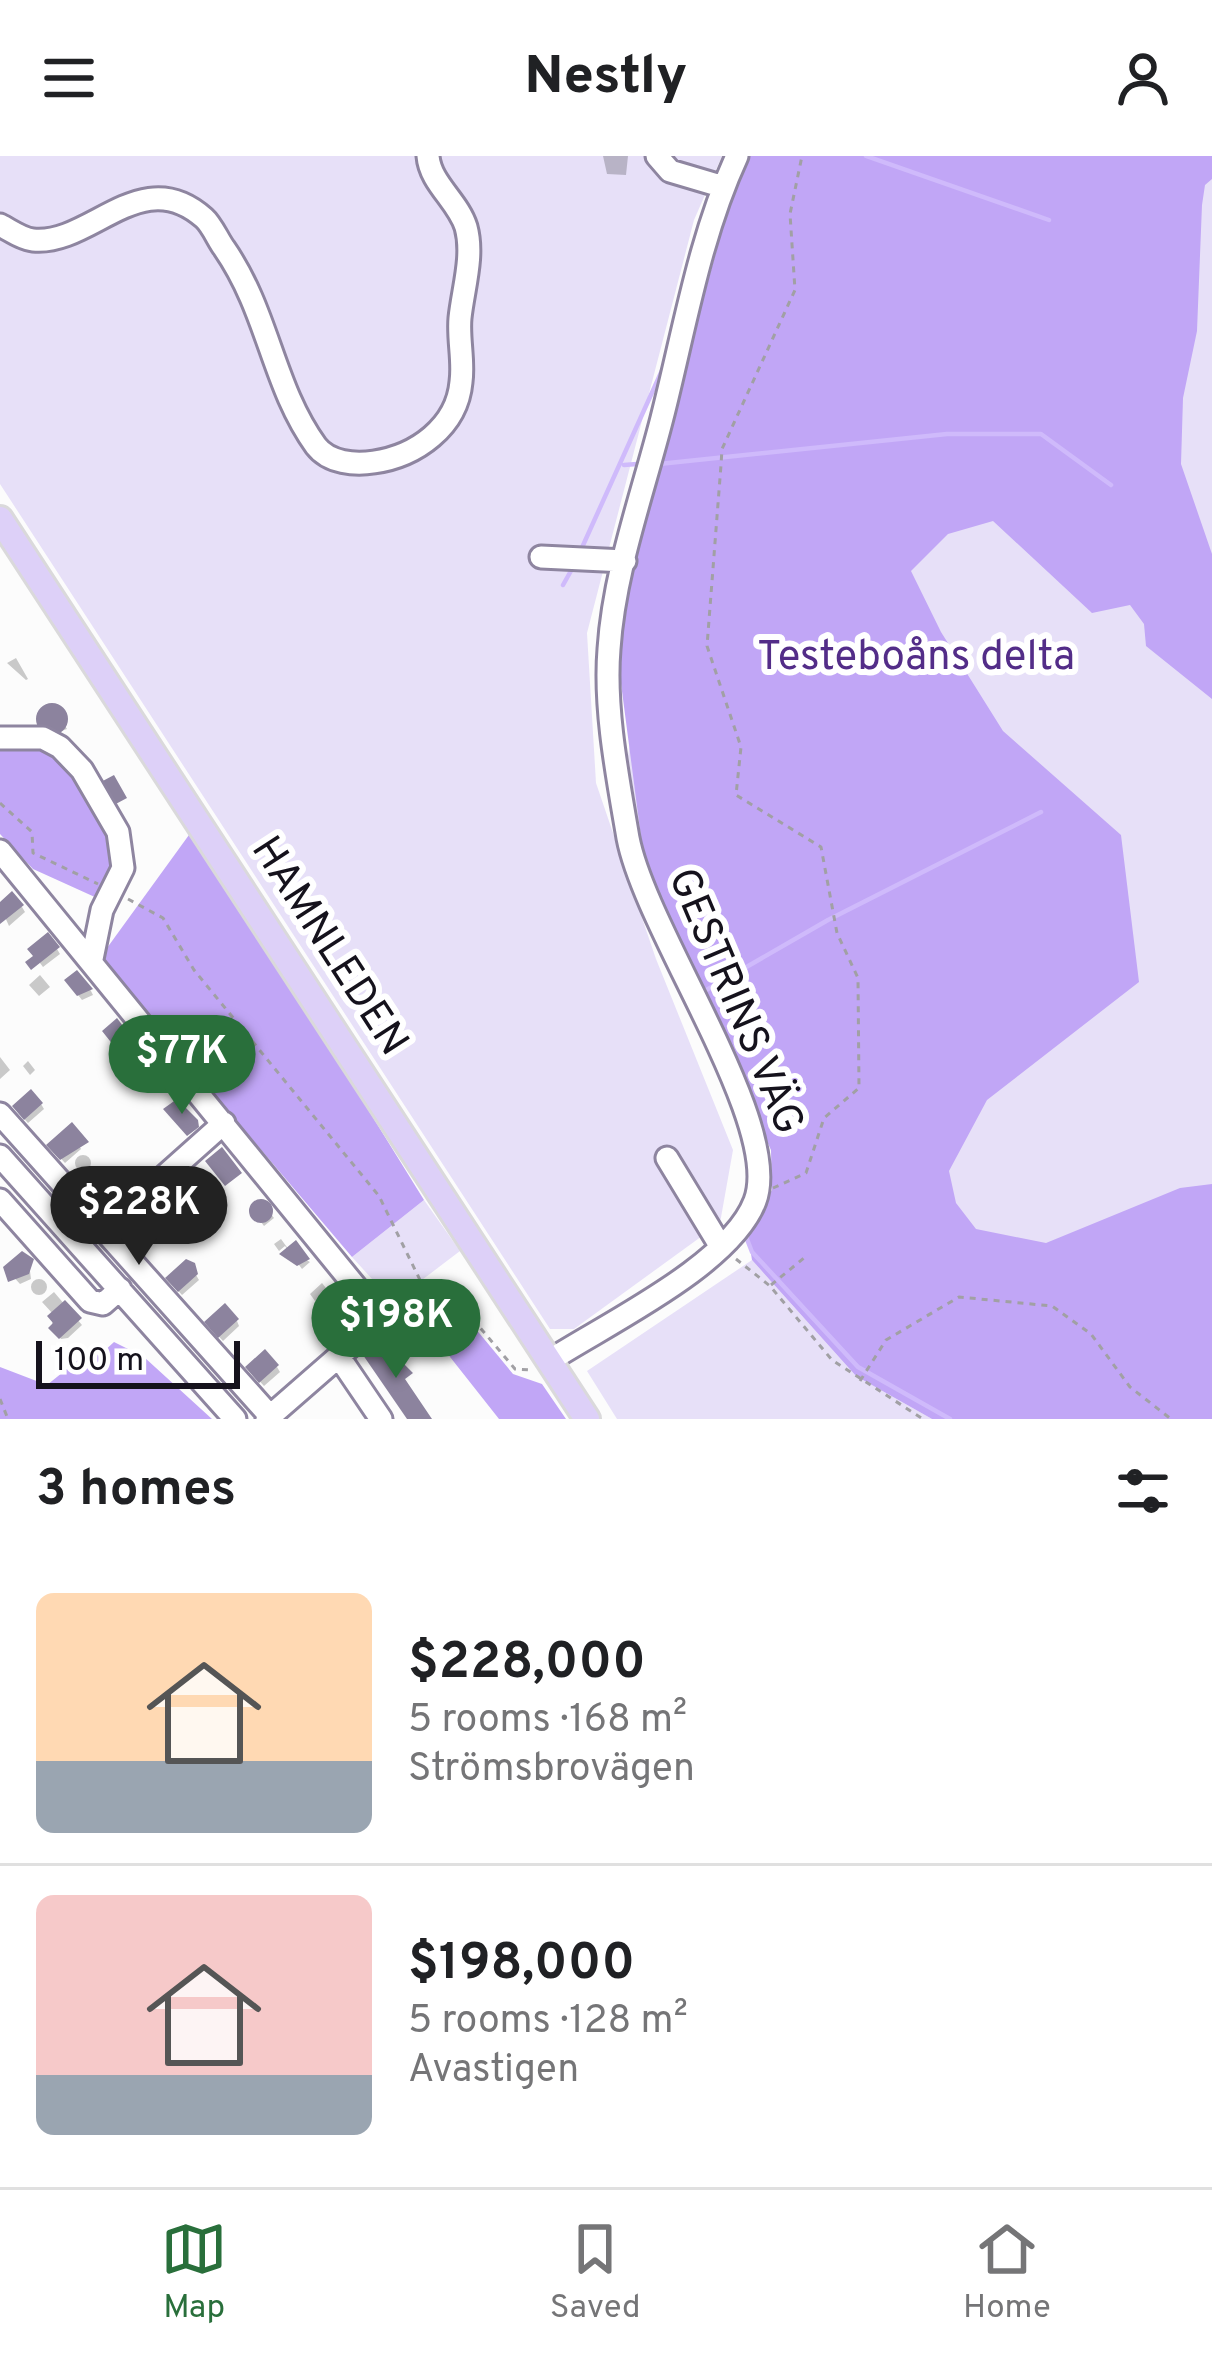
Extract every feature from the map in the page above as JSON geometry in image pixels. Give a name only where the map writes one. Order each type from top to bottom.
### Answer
[{"type":"main road","name":"HAMNLEDEN","points":[[0,519],[586,1419]]},
{"type":"street","points":[[0,225],[31,240],[57,238],[128,202],[164,200],[205,218],[252,289],[277,372],[319,450],[351,465],[387,460],[427,444],[448,417],[461,386],[459,326],[470,248],[465,223],[429,169],[428,156]]},
{"type":"street","points":[[657,156],[670,170],[724,187]]},
{"type":"street","name":"GESTRINS VÄG","points":[[549,1360],[721,1247],[741,1227],[756,1199],[758,1145],[644,898],[629,841],[608,651],[625,561],[736,156]]},
{"type":"street","points":[[541,557],[625,561]]},
{"type":"street","points":[[0,738],[43,738],[60,746],[82,770],[121,841],[123,868],[100,917],[92,959]]},
{"type":"street","points":[[0,1114],[268,1418],[369,1330],[375,1316],[342,1267],[92,959],[4,864]]},
{"type":"street","points":[[104,1230],[224,1123]]},
{"type":"street","points":[[0,1156],[236,1419]]},
{"type":"street","points":[[667,1158],[721,1247]]},
{"type":"street","points":[[0,1200],[90,1301],[103,1304],[120,1289]]},
{"type":"street","points":[[339,1357],[381,1419]]},
{"type":"path","points":[[764,1194],[806,1173],[824,1118],[860,1088],[858,978],[837,933],[821,847],[736,795],[741,747],[707,646],[722,449],[795,290],[790,214],[802,156]]},
{"type":"path","points":[[0,803],[32,832],[33,853],[163,918],[194,970],[379,1196],[422,1284]]},
{"type":"path","points":[[721,1247],[770,1286],[832,1360],[923,1419]]},
{"type":"path","points":[[770,1286],[804,1258]]},
{"type":"path","points":[[392,1312],[422,1284],[435,1282],[452,1291],[514,1369],[527,1371],[549,1360]]},
{"type":"path","points":[[861,1378],[886,1340],[959,1297],[1052,1306],[1091,1334],[1130,1387],[1172,1419]]},
{"type":"path","points":[[0,1399],[8,1419]]},
{"type":"green space","points":[[0,156],[722,156],[694,220],[587,633],[596,783],[656,959],[733,1150],[720,1223],[574,1329],[550,1329],[0,484]]},
{"type":"green space","name":"Testeboåns delta","points":[[742,156],[1212,156],[1212,179],[1205,185],[1202,205],[1197,331],[1183,398],[1181,464],[1212,554],[1212,699],[1146,646],[1144,624],[1130,605],[1092,613],[993,521],[948,534],[911,571],[941,632],[1003,731],[1121,835],[1139,982],[987,1100],[949,1171],[956,1203],[976,1229],[1046,1243],[1180,1188],[1212,1184],[1212,1419],[932,1419],[856,1376],[752,1260],[748,1235],[772,1190],[771,1150],[678,947],[643,852],[617,653],[630,569]]},
{"type":"green space","name":"Testeboåns delta","points":[[1212,156],[1212,1419],[748,1235],[772,1190],[771,1150],[643,852],[628,756],[695,320],[720,226]]},
{"type":"green space","points":[[0,744],[54,749],[114,837],[109,882],[97,898],[33,869],[0,834]]},
{"type":"green space","points":[[194,828],[424,1200],[352,1257],[99,959]]},
{"type":"green space","points":[[424,1200],[460,1251],[393,1302],[352,1257]]},
{"type":"green space","points":[[752,1260],[856,1376],[932,1419],[617,1419],[587,1371]]},
{"type":"green space","points":[[428,1288],[446,1293],[513,1374],[542,1384],[566,1419],[499,1419],[413,1310],[403,1307]]},
{"type":"green space","points":[[114,1342],[144,1357],[212,1419],[0,1419],[0,1367],[47,1385],[83,1356],[102,1353]]},
{"type":"building","points":[[52,703],[63,708],[68,719],[63,730],[52,735],[41,730],[36,719],[41,708]]},
{"type":"building","points":[[114,775],[127,798],[112,806],[99,783]]},
{"type":"building","points":[[12,891],[24,905],[0,924],[0,902]]},
{"type":"building","points":[[48,932],[60,947],[31,970],[25,962],[33,956],[27,949]]},
{"type":"building","points":[[77,970],[93,989],[77,996],[64,980]]},
{"type":"building","points":[[117,1018],[129,1034],[114,1046],[102,1031]]},
{"type":"building","points":[[31,1089],[43,1103],[24,1120],[12,1106]]},
{"type":"building","points":[[177,1099],[198,1120],[199,1127],[187,1136],[163,1109]]},
{"type":"building","points":[[72,1122],[89,1142],[60,1160],[46,1145]]},
{"type":"building","points":[[222,1147],[242,1173],[225,1186],[205,1161]]},
{"type":"building","points":[[100,1171],[113,1184],[100,1197],[87,1184]]},
{"type":"building","points":[[261,1199],[273,1211],[261,1223],[249,1211]]},
{"type":"building","points":[[146,1213],[160,1229],[138,1249],[124,1233]]},
{"type":"building","points":[[296,1240],[310,1259],[297,1266],[279,1254]]},
{"type":"building","points":[[22,1251],[34,1259],[29,1274],[8,1282],[3,1267]]},
{"type":"building","points":[[186,1259],[195,1263],[198,1274],[178,1292],[165,1278]]},
{"type":"building","points":[[336,1290],[347,1304],[331,1317],[320,1303]]},
{"type":"building","points":[[65,1300],[82,1318],[59,1339],[48,1328],[53,1323],[47,1316]]},
{"type":"building","points":[[225,1303],[239,1319],[218,1338],[204,1322]]},
{"type":"building","points":[[385,1340],[393,1361],[398,1358],[413,1373],[405,1379],[432,1419],[407,1419],[363,1355]]},
{"type":"building","points":[[265,1349],[279,1365],[259,1383],[245,1367]]},
{"type":"waterway","points":[[866,156],[1049,220]]},
{"type":"waterway","points":[[580,552],[664,366]]},
{"type":"waterway","points":[[659,464],[947,434],[1041,434],[1111,485]]},
{"type":"waterway","points":[[624,465],[637,464]]},
{"type":"waterway","points":[[563,585],[572,569]]},
{"type":"waterway","points":[[703,992],[828,920],[1041,812]]},
{"type":"waterway","points":[[745,1234],[752,1252],[858,1367],[950,1419]]}]
